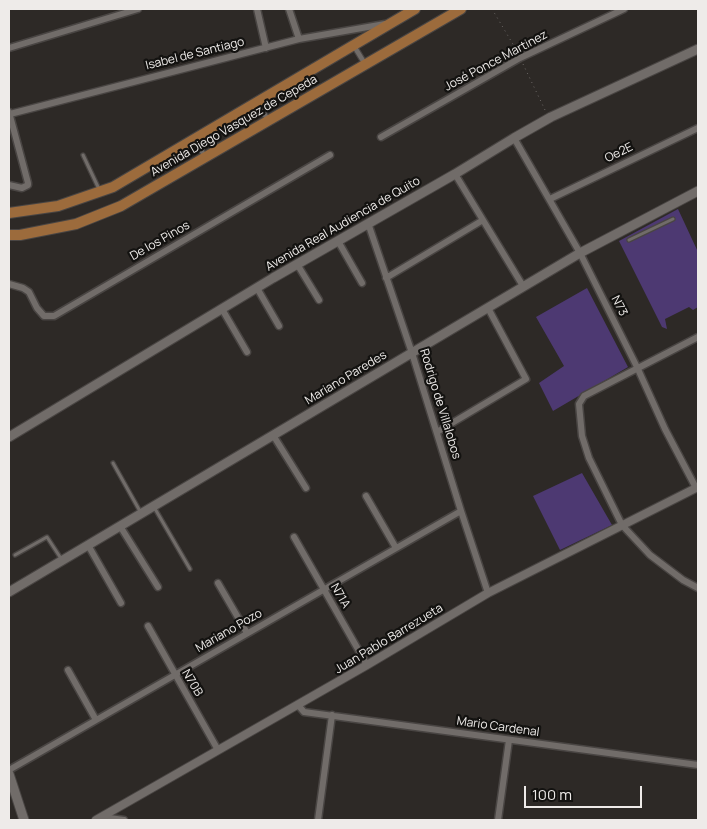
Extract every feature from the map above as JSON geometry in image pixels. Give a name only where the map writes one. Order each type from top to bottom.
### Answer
[{"type":"main road","name":"Avenida Diego Vasquez de Cepeda","points":[[9,213],[58,206],[113,187],[388,23],[415,9]]},
{"type":"main road","name":"Avenida Diego Vasquez de Cepeda","points":[[9,235],[20,235],[76,224],[121,206],[461,9]]},
{"type":"main road","name":"Avenida Real Audiencia de Quito","points":[[9,437],[297,264],[455,174],[514,138],[552,117],[698,49]]},
{"type":"main road","name":"Mariano Paredes","points":[[9,592],[523,286],[580,253],[698,191]]},
{"type":"main road","points":[[9,774],[24,820]]},
{"type":"street","points":[[9,48],[138,9]]},
{"type":"street","points":[[257,9],[266,48]]},
{"type":"street","points":[[289,9],[299,39]]},
{"type":"street","name":"José Ponce Martinez","points":[[381,137],[520,58],[624,9]]},
{"type":"street","name":"Isabel de Santiago","points":[[9,112],[299,39],[388,23]]},
{"type":"street","points":[[353,45],[365,64]]},
{"type":"street","points":[[257,102],[269,121]]},
{"type":"street","points":[[9,112],[28,186],[22,188],[9,185]]},
{"type":"street","name":"Oe2E","points":[[550,199],[698,128]]},
{"type":"street","name":"N73","points":[[514,138],[580,253],[637,367],[665,429],[697,487]]},
{"type":"street","points":[[195,139],[206,158]]},
{"type":"street","name":"De los Pinos","points":[[9,284],[23,288],[28,292],[44,316],[54,316],[330,155]]},
{"type":"street","points":[[455,174],[523,286]]},
{"type":"street","points":[[386,278],[483,220]]},
{"type":"street","name":"Rodrigo de Villalobos","points":[[368,223],[412,353],[488,592]]},
{"type":"street","points":[[338,241],[362,283]]},
{"type":"street","points":[[297,264],[319,300]]},
{"type":"street","points":[[257,288],[280,326]]},
{"type":"street","points":[[437,432],[526,379],[488,308]]},
{"type":"street","points":[[222,309],[247,352]]},
{"type":"street","points":[[698,337],[584,396],[578,404],[582,436],[589,458],[622,525],[650,555],[683,580],[698,588]]},
{"type":"street","points":[[273,435],[306,488]]},
{"type":"street","name":"Juan Pablo Barrezueta","points":[[99,819],[367,665],[488,592],[697,487]]},
{"type":"street","points":[[366,496],[396,548]]},
{"type":"street","name":"Mariano Pozo","points":[[9,770],[461,511]]},
{"type":"street","points":[[121,527],[158,587]]},
{"type":"street","name":"N71A","points":[[294,537],[367,665]]},
{"type":"street","points":[[88,545],[121,603]]},
{"type":"street","points":[[218,583],[248,633]]},
{"type":"street","name":"N70B","points":[[148,626],[218,750]]},
{"type":"street","points":[[68,670],[96,720]]},
{"type":"street","name":"Mario Cardenal","points":[[298,705],[304,712],[698,765]]},
{"type":"street","points":[[318,820],[332,716]]},
{"type":"street","points":[[498,820],[509,740]]},
{"type":"street","points":[[99,819],[124,820]]},
{"type":"lane","points":[[84,155],[100,191]]},
{"type":"lane","points":[[644,219],[649,230]]},
{"type":"lane","points":[[629,240],[673,219]]},
{"type":"lane","points":[[113,463],[141,514]]},
{"type":"lane","points":[[154,506],[190,569]]},
{"type":"lane","points":[[15,555],[47,537],[62,560]]},
{"type":"path","points":[[492,9],[520,58],[545,110]]},
{"type":"shaded area","points":[[678,209],[698,252],[698,307],[693,310],[689,307],[665,319],[667,329],[662,327],[619,241]]},
{"type":"shaded area","points":[[587,288],[628,367],[553,411],[539,383],[564,366],[536,317]]},
{"type":"shaded area","points":[[582,473],[612,525],[560,550],[533,496]]}]
